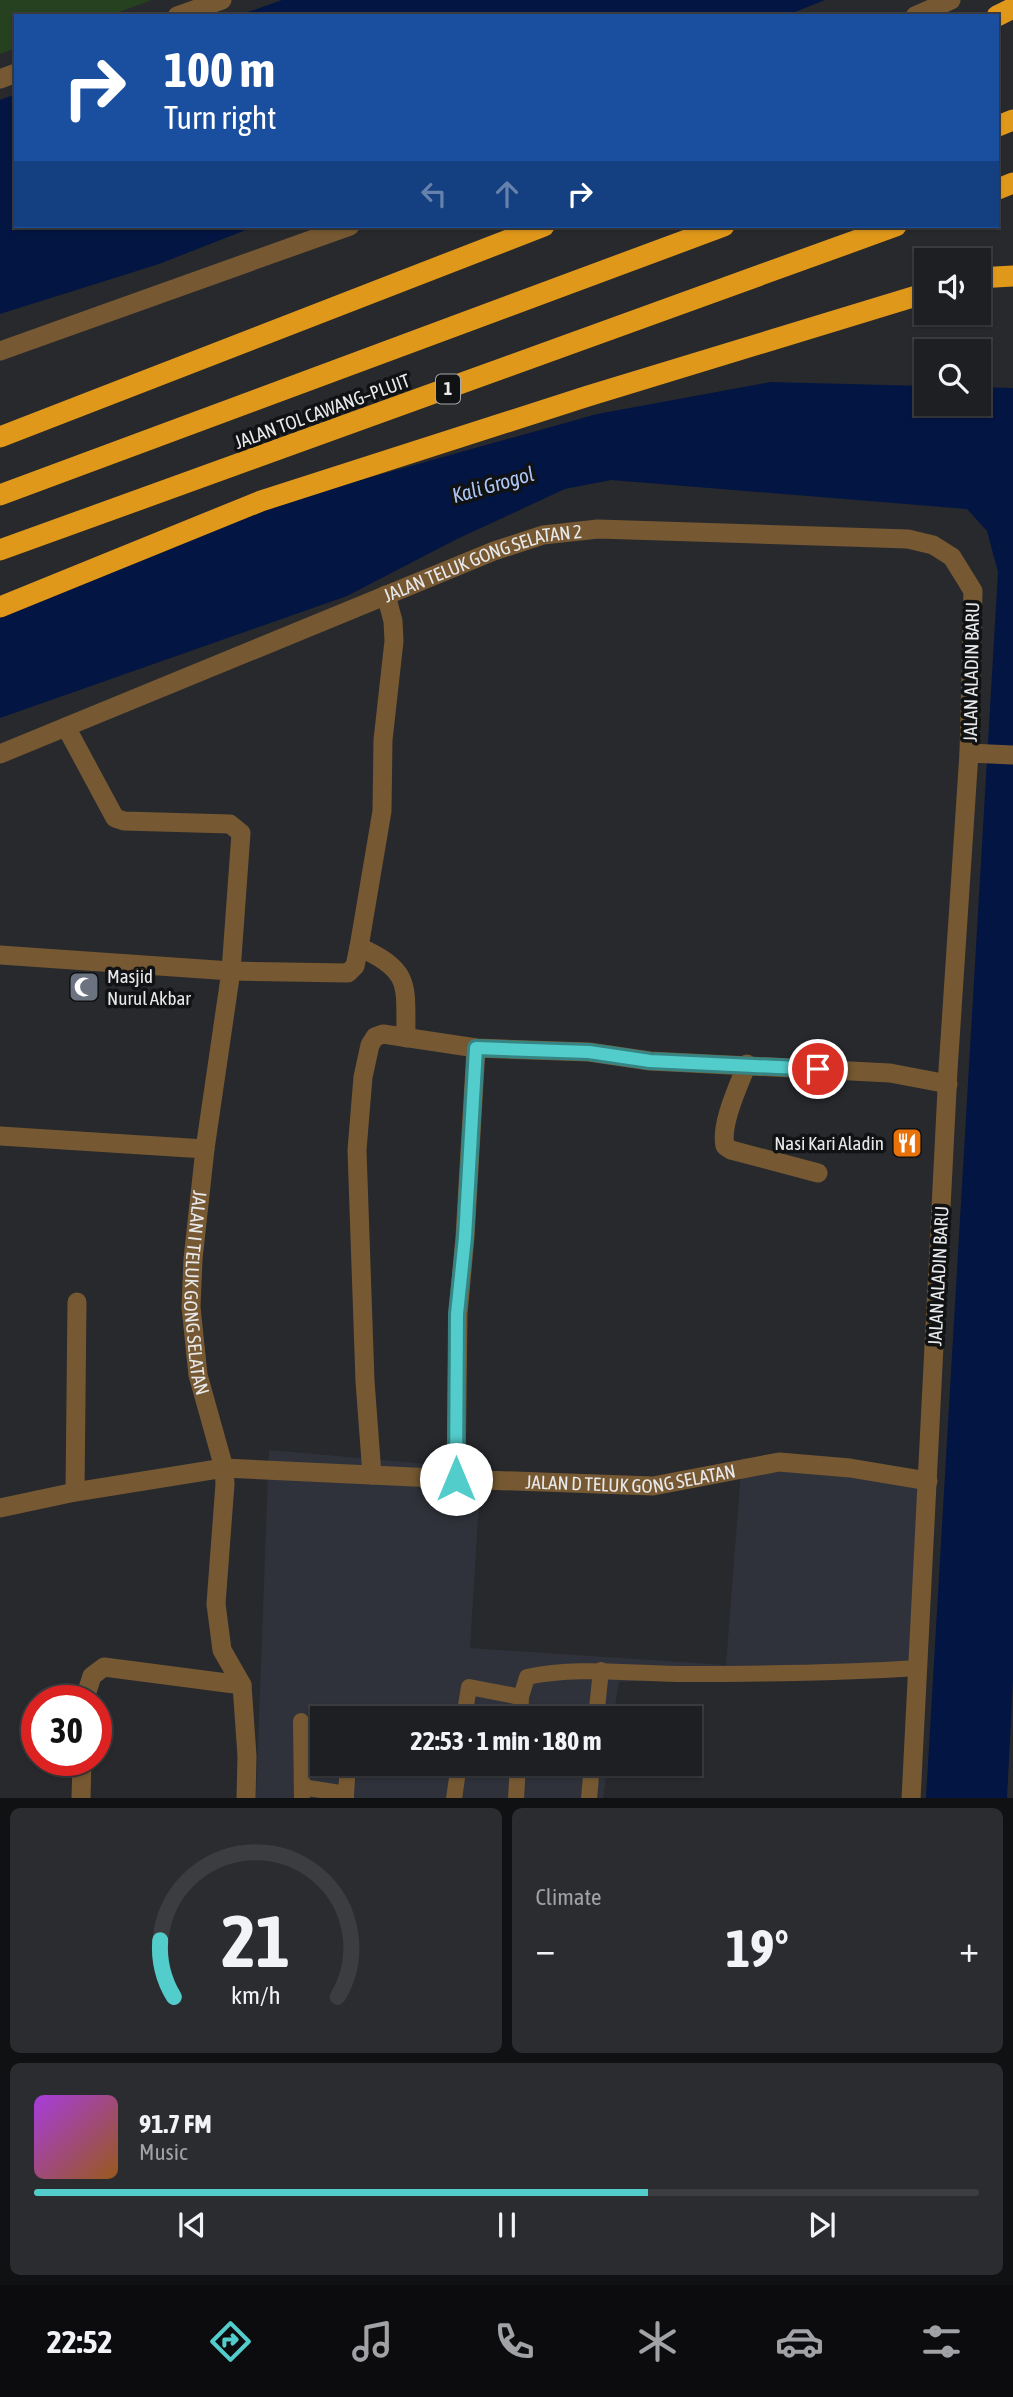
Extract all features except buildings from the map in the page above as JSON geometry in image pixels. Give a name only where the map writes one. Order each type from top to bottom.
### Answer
[{"type":"highway","name":"JALAN TOL CAWANG–PLUIT","points":[[0,495],[719,228]]},
{"type":"highway","name":"JALAN TOL CAWANG–PLUIT","points":[[0,550],[889,228]]},
{"type":"highway","points":[[0,437],[538,229]]},
{"type":"highway","points":[[991,277],[1013,276]]},
{"type":"highway","points":[[0,607],[261,501],[587,396],[914,297]]},
{"type":"street","points":[[183,14],[222,0]]},
{"type":"street","points":[[920,14],[951,0]]},
{"type":"street","points":[[0,351],[343,228]]},
{"type":"street","name":"JALAN TELUK GONG SELATAN 2","points":[[0,754],[494,551],[542,535],[598,529],[908,539],[933,545],[952,557],[973,591]]},
{"type":"street","name":"JALAN ALADIN BARU","points":[[911,1798],[948,1084],[974,754],[973,591]]},
{"type":"street","points":[[0,955],[231,971],[348,973],[355,966],[359,947],[382,811],[383,740],[394,641],[393,621],[386,595]]},
{"type":"street","name":"JALAN I TELUK GONG SELATAN","points":[[66,727],[115,818],[124,821],[230,824],[241,833],[231,971],[205,1149],[193,1259],[191,1307],[198,1375],[224,1468],[216,1604],[222,1650],[242,1685],[247,1756],[246,1798]]},
{"type":"street","name":"JALAN ALADIN BARU","points":[[974,754],[1013,755]]},
{"type":"street","points":[[359,947],[394,966],[405,985],[406,1038]]},
{"type":"street","points":[[372,1475],[357,1150],[362,1077],[372,1041],[383,1034],[476,1048],[589,1052],[650,1061],[890,1073],[948,1084]]},
{"type":"street","points":[[456,1479],[457,1314],[465,1237],[476,1048]]},
{"type":"street","points":[[747,1064],[726,1123],[723,1138],[725,1146],[818,1173]]},
{"type":"street","points":[[0,1136],[205,1149]]},
{"type":"street","points":[[75,1492],[77,1301]]},
{"type":"street","name":"JALAN D TELUK GONG SELATAN","points":[[0,1508],[75,1492],[224,1468],[653,1486],[779,1462],[850,1468],[928,1481]]},
{"type":"street","points":[[89,1685],[92,1676],[104,1667],[242,1685]]},
{"type":"street","points":[[81,1798],[82,1776]]},
{"type":"lane","points":[[521,1706],[527,1677],[549,1672],[680,1674],[918,1668]]},
{"type":"lane","points":[[597,1706],[601,1671]]},
{"type":"lane","points":[[466,1706],[468,1687],[521,1697]]},
{"type":"lane","points":[[301,1721],[302,1793],[346,1796],[347,1776]]},
{"type":"lane","points":[[454,1798],[457,1776]]},
{"type":"lane","points":[[516,1798],[517,1776]]},
{"type":"lane","points":[[589,1798],[591,1776]]},
{"type":"shaded area","points":[[269,1450],[481,1469],[470,1648],[726,1665],[742,1458],[934,1483],[922,1665],[619,1682],[615,1706],[310,1706],[310,1776],[606,1776],[603,1798],[256,1798]]},
{"type":"green space","points":[[0,0],[152,0],[114,14],[14,14],[14,49],[0,54]]},
{"type":"water","points":[[282,0],[825,0],[790,14],[243,14]]},
{"type":"water","points":[[14,95],[14,228],[251,228],[159,264],[0,314],[0,100]]},
{"type":"water","name":"Kali Grogol","points":[[771,382],[914,386],[914,416],[991,416],[991,387],[1013,388],[1013,1680],[1007,1798],[926,1798],[998,572],[987,531],[967,509],[611,480],[565,489],[457,539],[347,596],[0,718],[0,607],[304,496],[597,414]]},
{"type":"place","name":"Masjid Nurul Akbar","points":[[84,987]]},
{"type":"place","name":"Nasi Kari Aladin","points":[[907,1143]]},
{"type":"route","points":[[456,1479],[457,1314],[465,1237],[476,1048],[589,1052],[650,1061],[818,1069]]}]
